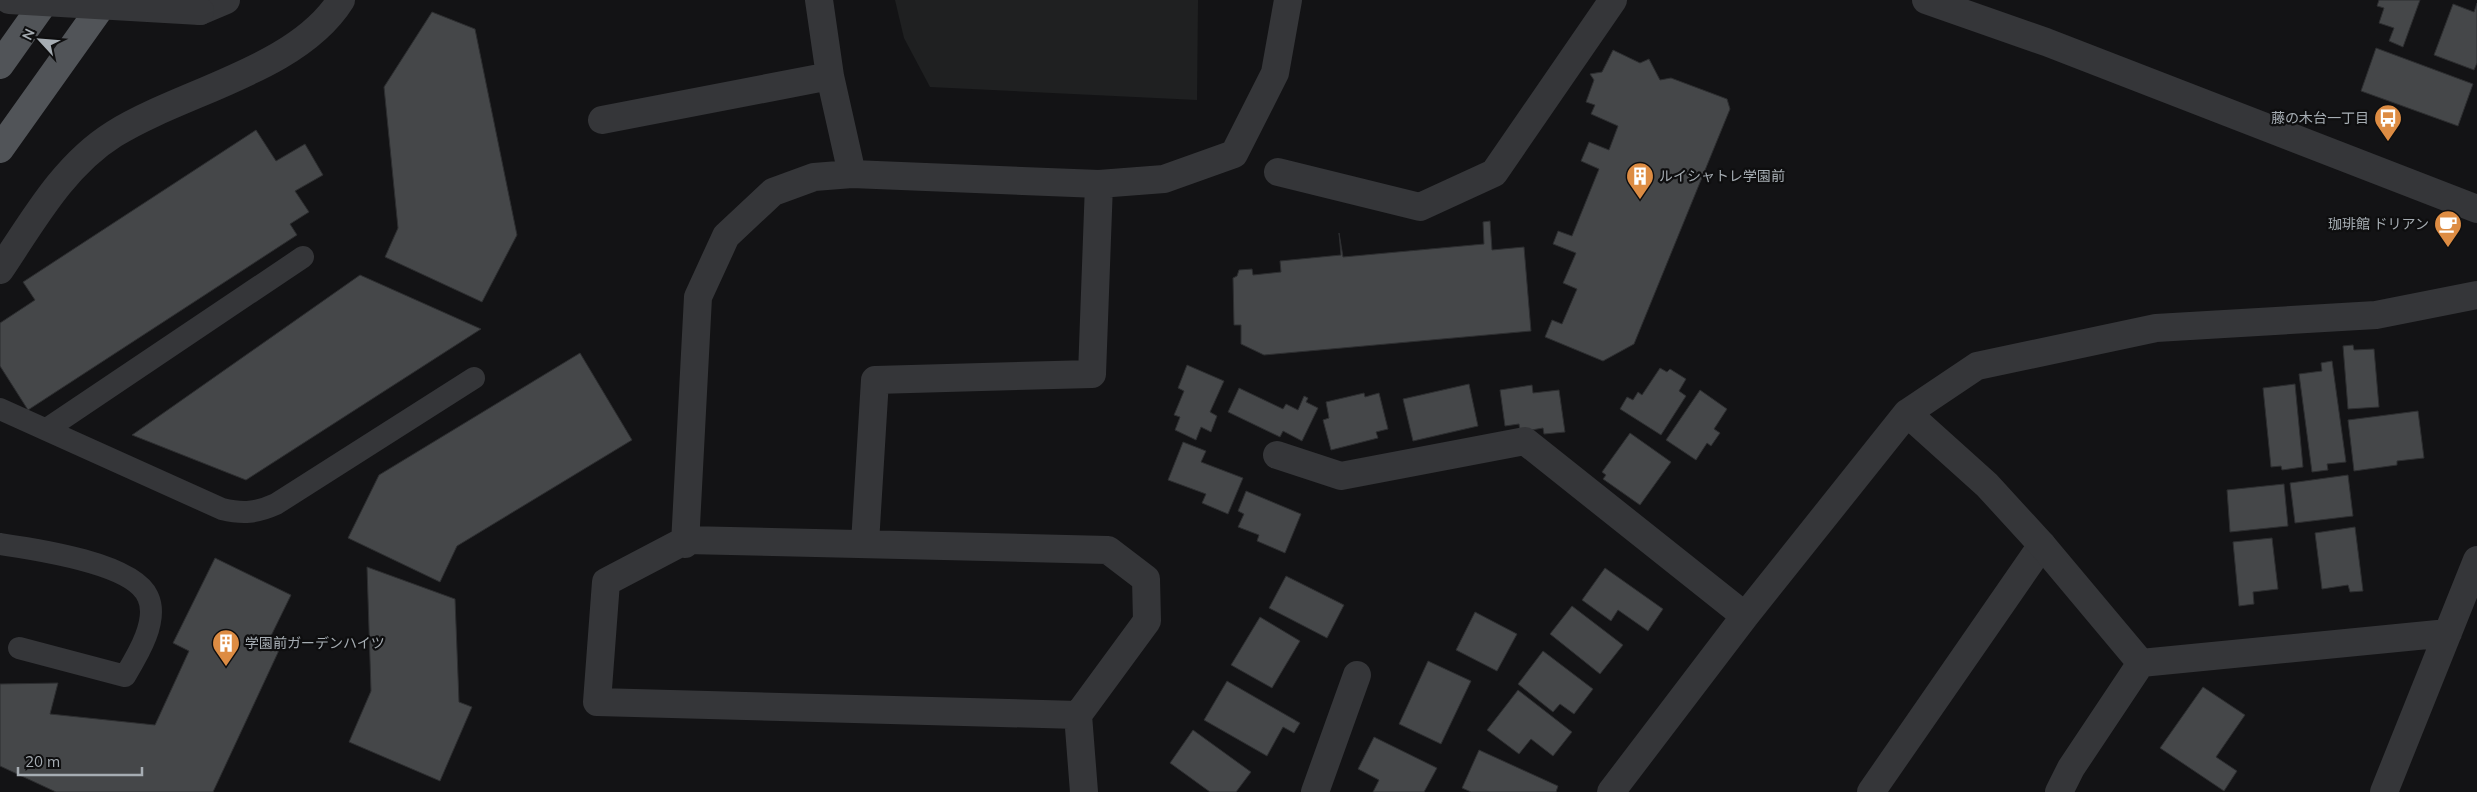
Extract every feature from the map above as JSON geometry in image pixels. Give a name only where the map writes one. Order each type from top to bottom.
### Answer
[{"type":"main road","points":[[0,65],[46,0]]},
{"type":"main road","points":[[0,149],[106,0]]},
{"type":"street","points":[[9,0],[200,11],[226,0]]},
{"type":"street","points":[[0,270],[53,192],[90,152],[114,134],[144,118],[256,67],[294,46],[318,29],[341,0]]},
{"type":"street","points":[[818,0],[830,76],[852,174]]},
{"type":"street","points":[[686,542],[698,297],[726,236],[773,192],[814,177],[852,174],[1099,184],[1164,179],[1234,154],[1275,73],[1288,0]]},
{"type":"street","points":[[1278,172],[1420,207],[1494,173],[1613,0]]},
{"type":"street","points":[[1926,0],[2046,42],[2477,209]]},
{"type":"street","points":[[602,120],[830,76]]},
{"type":"street","points":[[865,543],[875,380],[1092,374],[1099,184]]},
{"type":"street","points":[[1611,792],[1745,616],[1907,413],[1977,366],[2156,328],[2376,315],[2477,295]]},
{"type":"street","points":[[1907,413],[1987,485],[2042,544],[2141,663]]},
{"type":"street","points":[[1277,455],[1341,476],[1525,441],[1745,616]]},
{"type":"street","points":[[1078,715],[597,702],[606,582],[686,542],[865,543],[1108,550],[1146,579],[1147,621],[1078,715],[1084,792]]},
{"type":"street","points":[[1871,792],[2042,544]]},
{"type":"street","points":[[2384,792],[2477,560]]},
{"type":"street","points":[[2141,663],[2448,633]]},
{"type":"street","points":[[2059,792],[2071,768],[2141,663]]},
{"type":"street","points":[[1315,792],[1357,675]]},
{"type":"lane","points":[[47,429],[303,257]]},
{"type":"lane","points":[[0,409],[222,509],[241,513],[258,512],[276,504],[474,378]]},
{"type":"lane","points":[[0,544],[53,552],[99,565],[130,578],[142,588],[149,598],[150,612],[143,644],[125,676],[19,648]]},
{"type":"shaded area","points":[[895,0],[1198,0],[1197,100],[930,87],[904,38]]},
{"type":"building","points":[[2379,0],[2420,0],[2403,47],[2389,41],[2394,28],[2379,23],[2384,8],[2377,6]]},
{"type":"building","points":[[2477,3],[2477,63],[2474,70],[2434,55],[2453,4],[2474,12]]},
{"type":"building","points":[[432,12],[475,29],[517,235],[482,302],[385,257],[398,228],[384,87]]},
{"type":"building","points":[[2376,48],[2473,84],[2458,126],[2361,91]]},
{"type":"building","name":"ルイシャトレ学園前","points":[[1613,50],[1640,63],[1649,59],[1660,80],[1671,78],[1727,99],[1730,109],[1634,344],[1603,361],[1545,337],[1552,320],[1562,324],[1577,289],[1563,283],[1576,253],[1553,244],[1558,231],[1572,236],[1599,169],[1581,161],[1589,142],[1609,150],[1618,126],[1591,114],[1595,105],[1586,102],[1594,80],[1590,74],[1602,72]]},
{"type":"building","points":[[256,130],[276,161],[305,144],[323,175],[295,191],[309,212],[290,224],[297,235],[28,410],[0,366],[0,323],[35,300],[23,282]]},
{"type":"building","points":[[1490,221],[1492,250],[1524,247],[1531,331],[1264,355],[1241,344],[1241,325],[1234,325],[1233,278],[1237,276],[1239,270],[1252,269],[1253,275],[1281,272],[1280,261],[1341,255],[1339,233],[1343,257],[1484,244],[1483,222]]},
{"type":"building","points":[[360,275],[481,329],[246,480],[132,435]]},
{"type":"building","points":[[2353,345],[2354,350],[2374,349],[2379,407],[2348,409],[2343,346]]},
{"type":"building","points":[[580,353],[632,440],[457,546],[440,582],[348,538],[379,475]]},
{"type":"building","points":[[2332,361],[2346,462],[2327,464],[2328,470],[2312,472],[2299,374],[2322,371],[2321,363]]},
{"type":"building","points":[[1187,365],[1224,381],[1210,412],[1217,416],[1211,432],[1201,427],[1196,440],[1175,430],[1180,417],[1174,415],[1184,391],[1178,388]]},
{"type":"building","points":[[1660,368],[1667,372],[1670,369],[1686,379],[1679,391],[1686,396],[1661,435],[1620,409],[1627,397],[1633,400],[1638,392],[1642,395]]},
{"type":"building","points":[[1469,384],[1478,426],[1413,441],[1403,399]]},
{"type":"building","points":[[2295,384],[2303,467],[2282,470],[2281,466],[2271,467],[2263,388]]},
{"type":"building","points":[[1532,385],[1533,393],[1559,390],[1565,432],[1544,434],[1543,428],[1520,432],[1519,424],[1505,426],[1500,390]]},
{"type":"building","points":[[1239,388],[1283,409],[1286,404],[1298,410],[1304,396],[1308,398],[1306,402],[1318,408],[1302,441],[1283,431],[1280,437],[1228,412]]},
{"type":"building","points":[[1700,390],[1727,409],[1714,429],[1720,433],[1711,446],[1707,443],[1696,460],[1666,440]]},
{"type":"building","points":[[1364,393],[1365,397],[1379,393],[1388,429],[1376,432],[1378,438],[1331,450],[1323,420],[1329,418],[1326,402]]},
{"type":"building","points":[[2418,411],[2424,458],[2397,461],[2397,465],[2354,471],[2348,420]]},
{"type":"building","points":[[1630,433],[1671,462],[1640,505],[1603,479],[1606,475],[1602,472]]},
{"type":"building","points":[[1183,442],[1206,451],[1201,462],[1243,478],[1228,514],[1202,503],[1206,494],[1168,480]]},
{"type":"building","points":[[2348,475],[2353,516],[2295,523],[2290,483]]},
{"type":"building","points":[[2284,484],[2288,526],[2230,532],[2227,490]]},
{"type":"building","points":[[1246,491],[1301,514],[1285,553],[1257,541],[1259,535],[1238,527],[1244,514],[1238,511]]},
{"type":"building","points":[[2355,527],[2363,591],[2350,592],[2348,585],[2322,589],[2315,533]]},
{"type":"building","points":[[2272,538],[2278,589],[2253,592],[2254,604],[2239,606],[2233,542]]},
{"type":"building","name":"学園前ガーデンハイツ","points":[[215,558],[291,595],[269,640],[281,646],[213,792],[56,792],[0,766],[0,684],[58,683],[50,714],[155,725],[189,651],[173,643]]},
{"type":"building","points":[[367,567],[455,599],[459,702],[472,707],[440,781],[349,742],[371,691]]},
{"type":"building","points":[[1605,568],[1663,609],[1648,631],[1618,610],[1611,621],[1582,600]]},
{"type":"building","points":[[1286,576],[1344,605],[1327,638],[1269,608]]},
{"type":"building","points":[[1572,606],[1623,645],[1600,674],[1550,634]]},
{"type":"building","points":[[1475,612],[1517,634],[1497,671],[1456,650]]},
{"type":"building","points":[[1260,617],[1300,641],[1272,688],[1231,665]]},
{"type":"building","points":[[1543,651],[1593,689],[1574,714],[1560,704],[1553,712],[1518,684]]},
{"type":"building","points":[[1428,661],[1471,681],[1441,744],[1399,724]]},
{"type":"building","points":[[1227,681],[1300,723],[1294,733],[1283,727],[1267,756],[1204,720]]},
{"type":"building","points":[[2203,687],[2245,715],[2216,757],[2237,771],[2224,791],[2160,748]]},
{"type":"building","points":[[1518,690],[1572,732],[1553,756],[1531,739],[1519,754],[1487,730]]},
{"type":"building","points":[[1193,730],[1251,772],[1236,792],[1210,792],[1170,763]]},
{"type":"building","points":[[1374,737],[1437,768],[1424,792],[1373,792],[1379,780],[1358,769]]},
{"type":"building","points":[[1479,750],[1558,786],[1556,792],[1471,792],[1462,788]]},
{"type":"place","name":"藤の木台一丁目","points":[[2388,142]]},
{"type":"place","name":"ルイシャトレ学園前","points":[[1640,200]]},
{"type":"place","name":"珈琲館 ドリアン","points":[[2448,248]]},
{"type":"place","name":"学園前ガーデンハイツ","points":[[226,667]]}]
